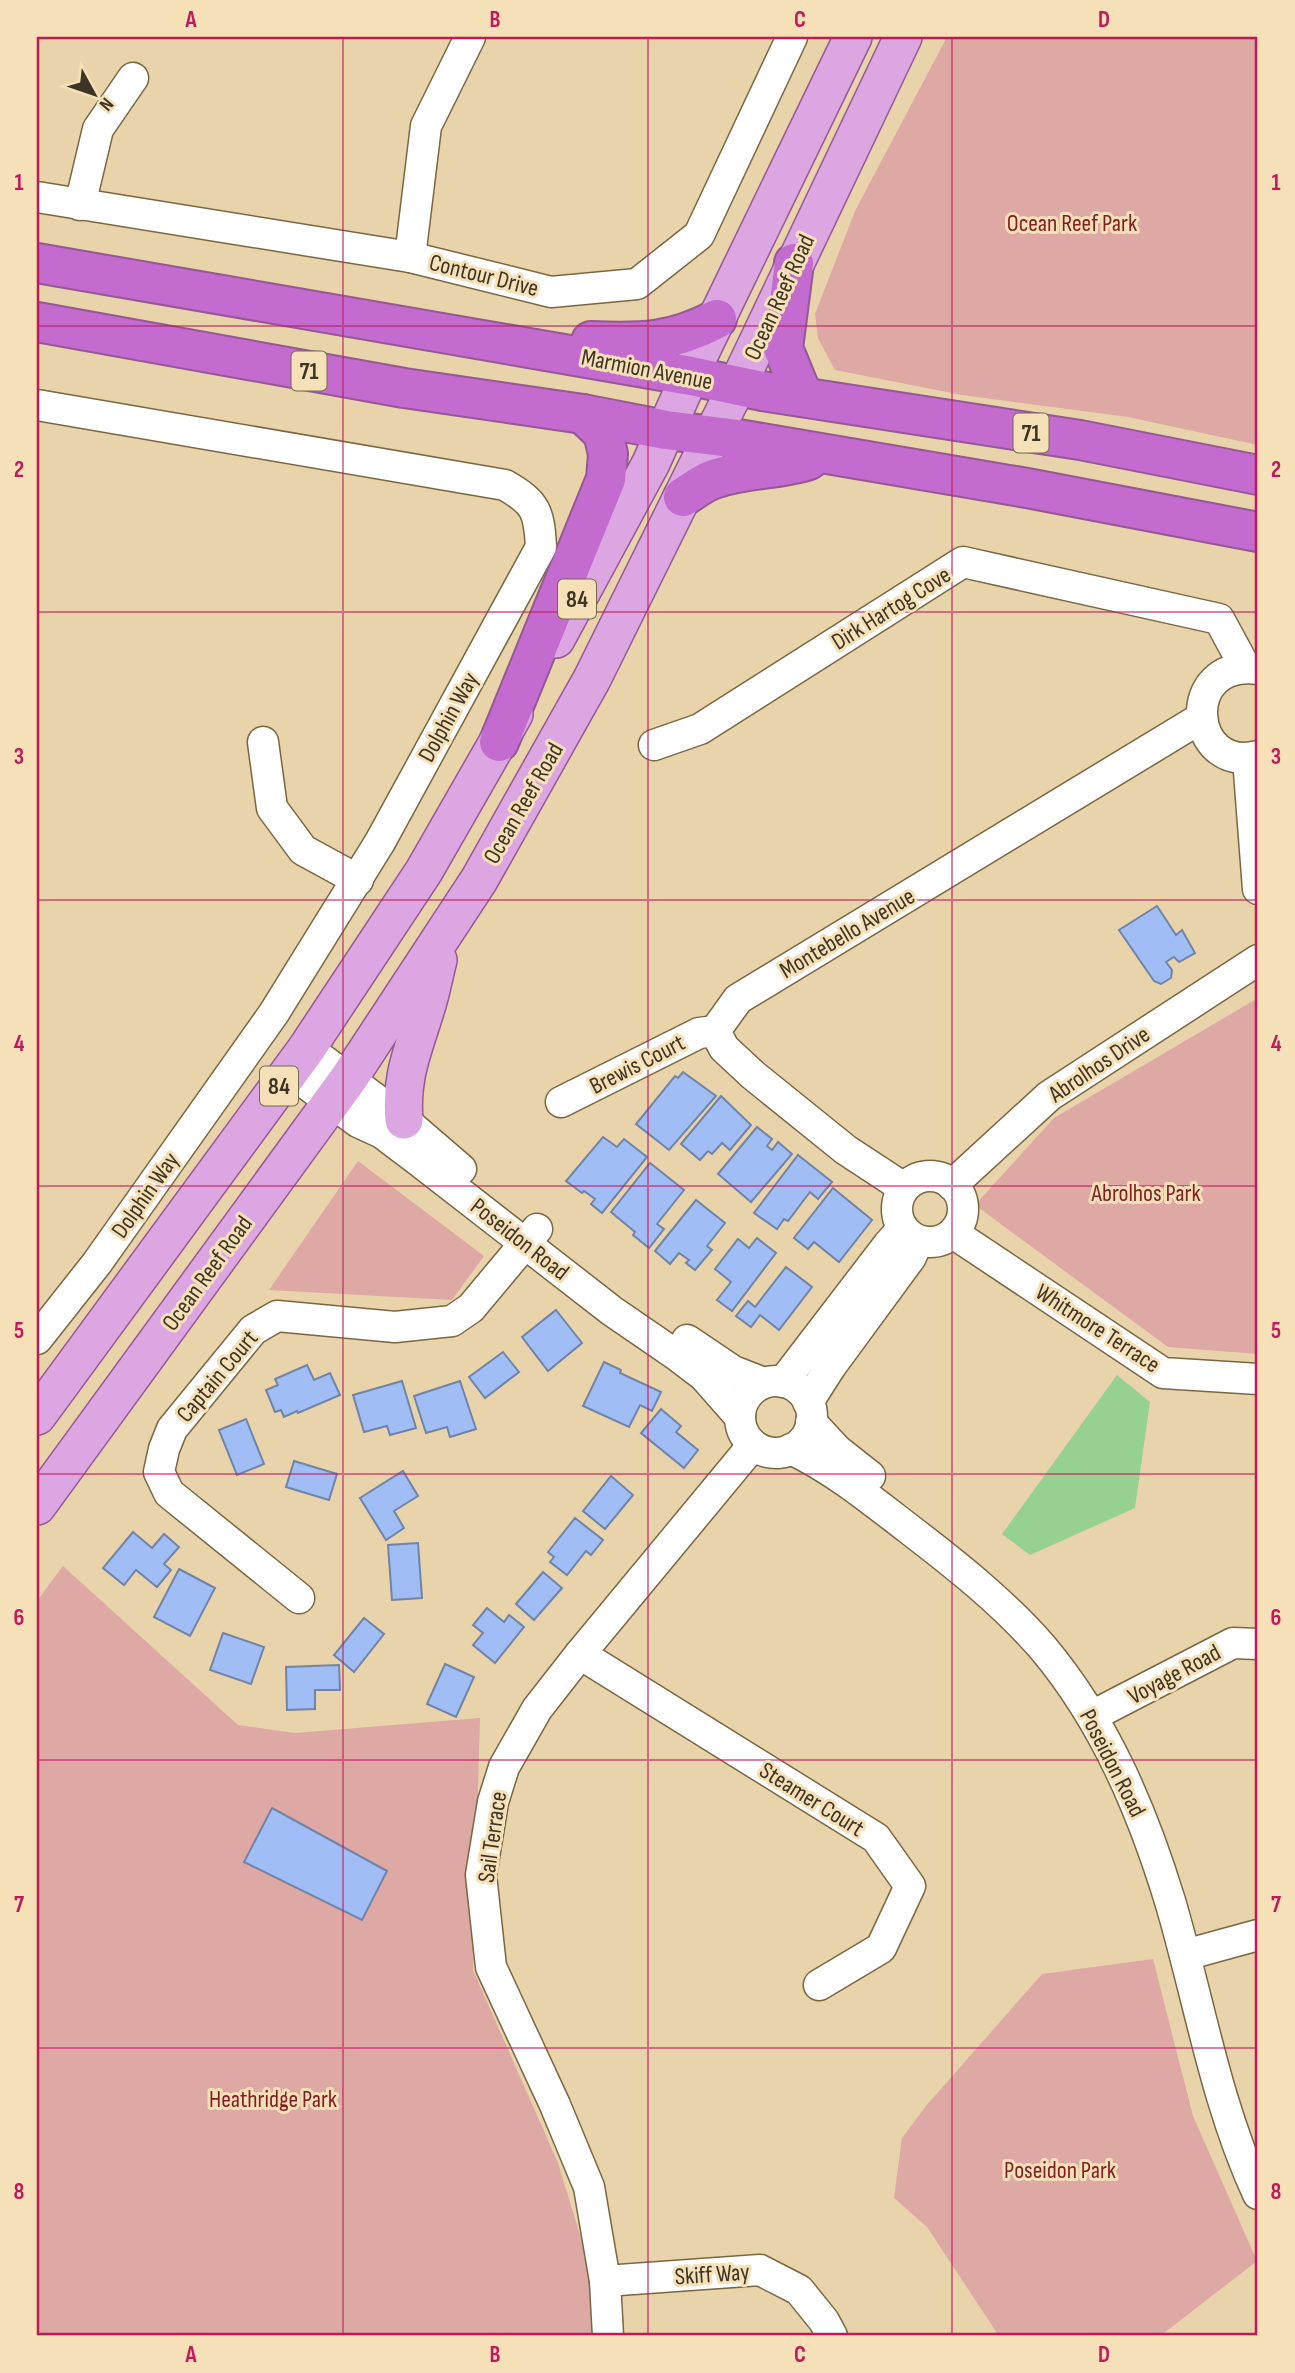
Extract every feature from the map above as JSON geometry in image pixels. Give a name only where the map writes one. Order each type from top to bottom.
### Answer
[{"type":"highway","name":"Marmion Avenue","points":[[37,263],[352,316],[737,386],[1080,440],[1258,475]]},
{"type":"highway","points":[[794,263],[783,348],[803,397]]},
{"type":"highway","points":[[352,316],[417,307],[557,336],[630,342],[690,333],[717,319]]},
{"type":"highway","name":"71","points":[[37,322],[404,388],[583,414],[666,430],[1027,488],[1258,532]]},
{"type":"highway","points":[[499,742],[606,479],[608,454],[603,433],[583,414]]},
{"type":"highway","points":[[683,497],[713,479],[747,471],[792,466],[825,455]]},
{"type":"main road","name":"Ocean Reef Road","points":[[37,1416],[298,1060],[424,871],[499,742],[644,475],[853,37]]},
{"type":"main road","name":"Ocean Reef Road","points":[[37,1506],[340,1090],[444,935],[493,856],[579,703],[683,497],[903,37]]},
{"type":"main road","points":[[404,1120],[402,1098],[406,1066],[427,1006],[444,935]]},
{"type":"street","points":[[410,257],[426,127],[470,37]]},
{"type":"street","name":"Contour Drive","points":[[37,197],[410,257],[551,292],[638,284],[699,235],[792,37]]},
{"type":"street","points":[[80,205],[98,129],[133,78]]},
{"type":"street","name":"Dolphin Way","points":[[37,405],[505,485],[527,498],[540,522],[541,547],[358,880],[274,1013],[97,1263],[37,1339]]},
{"type":"street","name":"Dirk Hartog Cove","points":[[654,745],[700,729],[963,562],[1219,620],[1251,668]]},
{"type":"street","points":[[1251,668],[1219,676],[1202,702],[1201,718],[1208,737],[1218,750],[1232,757],[1253,758],[1258,889]]},
{"type":"street","name":"Montebello Avenue","points":[[715,1031],[738,999],[1201,718]]},
{"type":"street","points":[[263,742],[272,808],[303,850],[358,880]]},
{"type":"street","name":"Abrolhos Drive","points":[[952,1185],[1049,1096],[1258,960]]},
{"type":"street","points":[[715,1031],[724,1048],[753,1076],[846,1150],[904,1188]]},
{"type":"street","name":"Brewis Court","points":[[561,1102],[699,1033],[715,1031]]},
{"type":"street","name":"Poseidon Road","points":[[298,1060],[340,1090],[404,1120],[612,1311],[704,1377],[740,1417]]},
{"type":"street","name":"Poseidon Road","points":[[340,1090],[358,1122],[382,1133],[419,1161],[631,1300],[733,1371],[774,1382]]},
{"type":"street","points":[[904,1188],[897,1206],[897,1216],[910,1235],[911,1257],[831,1366],[810,1412],[805,1438],[791,1449],[771,1452],[753,1445],[743,1432],[740,1417],[747,1396],[774,1382],[811,1349],[888,1245],[910,1235],[939,1241],[953,1233],[959,1224],[963,1208],[961,1198],[952,1185],[940,1178],[927,1176],[914,1180],[904,1188]]},
{"type":"street","name":"Whitmore Terrace","points":[[953,1233],[1163,1373],[1258,1379]]},
{"type":"street","name":"Captain Court","points":[[299,1598],[169,1493],[159,1472],[163,1449],[172,1429],[253,1330],[278,1316],[395,1327],[452,1321],[471,1308],[532,1236]]},
{"type":"street","points":[[774,1382],[801,1391],[810,1412]]},
{"type":"street","name":"Poseidon Road","points":[[810,1412],[836,1450],[996,1574],[1029,1605],[1069,1651],[1100,1712],[1142,1817],[1192,1953],[1258,2149]]},
{"type":"street","name":"Sail Terrace","points":[[608,2336],[605,2281],[589,2187],[555,2105],[491,1967],[481,1875],[493,1802],[503,1767],[537,1709],[753,1445]]},
{"type":"street","name":"Poseidon Road","points":[[791,1449],[840,1476],[970,1578],[1016,1620],[1100,1712]]},
{"type":"street","name":"Voyage Road","points":[[1100,1712],[1233,1643],[1258,1644]]},
{"type":"street","name":"Steamer Court","points":[[580,1654],[876,1838],[910,1886],[881,1948],[819,1985]]},
{"type":"street","points":[[1192,1953],[1258,1935]]},
{"type":"street","name":"Poseidon Road","points":[[1192,1953],[1222,2099],[1238,2148],[1258,2194]]},
{"type":"street","name":"Skiff Way","points":[[605,2281],[760,2270],[799,2290],[824,2320],[832,2336]]},
{"type":"green space","name":"Ocean Reef Park","points":[[947,37],[1258,37],[1258,445],[1128,417],[962,395],[835,370],[818,338],[815,314],[855,211]]},
{"type":"green space","name":"Abrolhos Park","points":[[1258,998],[1258,1354],[1168,1347],[975,1205],[1054,1118]]},
{"type":"green space","points":[[358,1161],[484,1256],[452,1300],[269,1290]]},
{"type":"green space","name":"Heathridge Park","points":[[63,1566],[238,1725],[295,1733],[480,1718],[473,1970],[558,2163],[595,2284],[593,2336],[37,2336],[37,1601]]},
{"type":"green space","name":"Poseidon Park","points":[[1153,1959],[1193,2116],[1257,2261],[1164,2333],[1152,2336],[999,2336],[927,2227],[894,2198],[902,2138],[926,2106],[1042,1974]]},
{"type":"shaded area","points":[[1117,1375],[1150,1402],[1135,1508],[1030,1555],[1002,1534]]},
{"type":"building","points":[[1157,906],[1176,935],[1182,930],[1195,953],[1179,962],[1174,957],[1166,962],[1172,970],[1171,978],[1161,984],[1154,981],[1119,930]]},
{"type":"building","points":[[683,1072],[716,1096],[669,1150],[636,1124],[675,1076],[678,1078]]},
{"type":"building","points":[[721,1096],[751,1125],[730,1150],[722,1143],[712,1154],[708,1151],[700,1160],[681,1144]]},
{"type":"building","points":[[757,1127],[772,1139],[767,1146],[772,1150],[778,1142],[792,1154],[751,1202],[718,1174]]},
{"type":"building","points":[[603,1137],[617,1147],[624,1139],[647,1157],[602,1213],[591,1204],[595,1199],[566,1181]]},
{"type":"building","points":[[798,1155],[832,1182],[818,1199],[810,1192],[788,1221],[784,1219],[777,1229],[754,1213]]},
{"type":"building","points":[[650,1163],[684,1190],[657,1224],[664,1229],[649,1248],[611,1212]]},
{"type":"building","points":[[833,1188],[872,1220],[839,1262],[814,1242],[808,1249],[794,1238]]},
{"type":"building","points":[[696,1200],[725,1223],[707,1246],[712,1250],[695,1270],[686,1263],[689,1260],[679,1253],[670,1264],[655,1251]]},
{"type":"building","points":[[757,1238],[776,1253],[732,1311],[717,1300],[731,1282],[715,1269],[738,1239],[749,1248]]},
{"type":"building","points":[[786,1267],[812,1287],[779,1330],[760,1315],[751,1327],[736,1316],[748,1301],[755,1307]]},
{"type":"building","points":[[556,1310],[582,1343],[548,1371],[522,1337]]},
{"type":"building","points":[[503,1352],[519,1372],[485,1398],[469,1377]]},
{"type":"building","points":[[604,1362],[621,1370],[620,1373],[661,1392],[652,1411],[640,1405],[629,1427],[583,1406]]},
{"type":"building","points":[[307,1365],[314,1380],[330,1373],[340,1395],[284,1417],[281,1410],[275,1412],[266,1390],[278,1385],[275,1379]]},
{"type":"building","points":[[402,1381],[416,1428],[390,1435],[387,1426],[364,1432],[353,1395]]},
{"type":"building","points":[[460,1381],[476,1429],[450,1437],[447,1427],[426,1433],[414,1396]]},
{"type":"building","points":[[661,1409],[681,1426],[676,1432],[698,1450],[684,1468],[641,1433]]},
{"type":"building","points":[[246,1419],[264,1464],[237,1475],[219,1430]]},
{"type":"building","points":[[294,1461],[337,1474],[329,1500],[286,1487]]},
{"type":"building","points":[[403,1471],[418,1496],[394,1511],[404,1528],[386,1540],[360,1498]]},
{"type":"building","points":[[611,1476],[633,1495],[605,1529],[583,1511]]},
{"type":"building","points":[[575,1518],[603,1540],[591,1555],[586,1551],[567,1575],[550,1562],[554,1557],[548,1552]]},
{"type":"building","points":[[133,1532],[152,1548],[164,1534],[179,1547],[164,1564],[171,1570],[157,1587],[136,1570],[124,1585],[103,1568]]},
{"type":"building","points":[[418,1543],[422,1598],[392,1600],[388,1545]]},
{"type":"building","points":[[179,1569],[215,1588],[190,1636],[154,1617]]},
{"type":"building","points":[[543,1572],[562,1588],[534,1620],[516,1604]]},
{"type":"building","points":[[487,1608],[504,1622],[509,1615],[524,1627],[495,1663],[473,1645],[483,1633],[473,1625]]},
{"type":"building","points":[[364,1618],[384,1634],[354,1672],[334,1655]]},
{"type":"building","points":[[223,1633],[264,1647],[251,1684],[210,1670]]},
{"type":"building","points":[[445,1664],[474,1677],[456,1717],[427,1704]]},
{"type":"building","points":[[339,1665],[340,1690],[315,1690],[315,1709],[287,1710],[286,1667]]},
{"type":"building","points":[[272,1808],[387,1871],[362,1920],[244,1862]]}]
